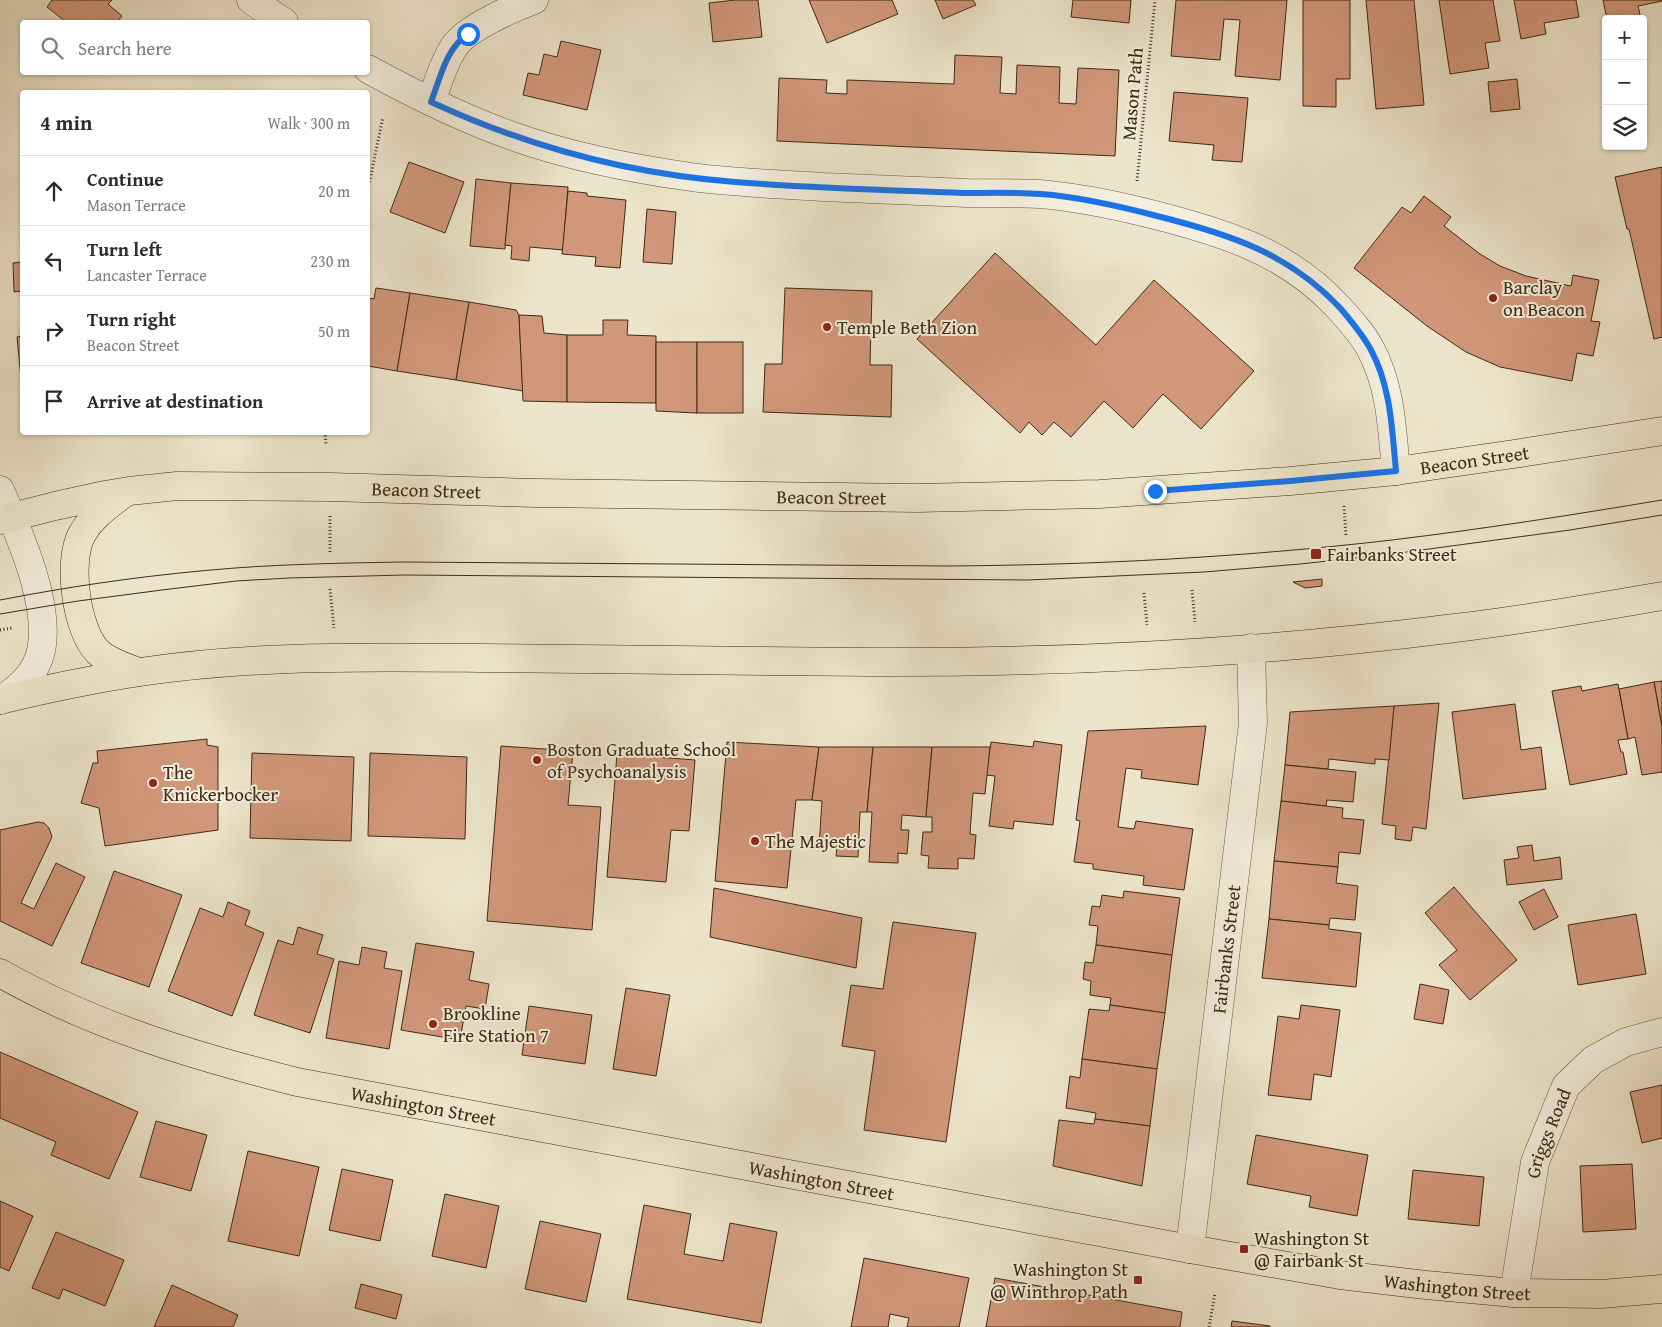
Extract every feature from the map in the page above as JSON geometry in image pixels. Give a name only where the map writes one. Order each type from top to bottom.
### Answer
[{"type":"main road","name":"Beacon Street","points":[[6,518],[129,491],[177,486],[220,485],[537,493],[917,498],[1047,496],[1226,486],[1396,471],[1533,452],[1662,431]]},
{"type":"main road","points":[[129,491],[101,510],[81,535],[76,552],[74,571],[78,601],[88,638],[98,651],[109,660],[140,672]]},
{"type":"main road","points":[[0,700],[55,687],[140,672],[270,659],[986,661],[1152,655],[1346,640],[1456,628],[1576,611],[1662,596]]},
{"type":"main road","name":"Washington Street","points":[[0,973],[57,1003],[149,1040],[238,1067],[297,1082],[1190,1249],[1340,1275],[1426,1286],[1514,1293],[1601,1294],[1662,1289]]},
{"type":"street","points":[[251,0],[281,20]]},
{"type":"street","points":[[431,102],[450,52],[458,41],[512,9],[534,0]]},
{"type":"street","points":[[370,70],[431,102],[517,138],[644,170],[734,182],[897,190],[1039,194],[1065,197],[1110,205],[1168,219],[1248,244],[1269,253],[1302,274],[1329,297],[1363,336],[1378,365],[1387,393],[1396,471]]},
{"type":"street","points":[[0,490],[6,518],[38,592],[43,628],[42,646],[37,664],[29,677],[16,690],[0,700]]},
{"type":"street","name":"Fairbanks Street","points":[[1190,1249],[1253,723],[1251,648]]},
{"type":"street","name":"Griggs Road","points":[[1514,1293],[1535,1162],[1566,1086],[1593,1060],[1626,1042],[1662,1032]]},
{"type":"path","name":"Mason Path","points":[[1137,182],[1155,0]]},
{"type":"path","points":[[370,181],[384,118]]},
{"type":"path","points":[[325,435],[326,445]]},
{"type":"path","points":[[1343,499],[1346,536]]},
{"type":"path","points":[[330,513],[330,553]]},
{"type":"path","points":[[330,589],[334,629]]},
{"type":"path","points":[[1192,590],[1195,624]]},
{"type":"path","points":[[1144,593],[1147,634]]},
{"type":"path","points":[[1209,1327],[1215,1293]]},
{"type":"building","points":[[52,0],[112,0],[108,4],[122,16],[119,20],[63,20],[47,7]]},
{"type":"building","points":[[758,0],[762,37],[713,42],[709,3]]},
{"type":"building","points":[[809,0],[892,0],[898,14],[827,43]]},
{"type":"building","points":[[935,0],[973,0],[976,5],[943,19]]},
{"type":"building","points":[[1073,0],[1131,0],[1129,23],[1071,17]]},
{"type":"building","points":[[1176,0],[1287,0],[1280,80],[1235,76],[1240,20],[1224,19],[1220,60],[1171,56]]},
{"type":"building","points":[[1303,0],[1350,0],[1350,79],[1336,79],[1336,107],[1303,106]]},
{"type":"building","points":[[1366,0],[1414,0],[1424,105],[1376,109]]},
{"type":"building","points":[[1439,0],[1493,0],[1500,41],[1485,43],[1489,68],[1450,74]]},
{"type":"building","points":[[1514,0],[1576,0],[1579,17],[1544,23],[1546,34],[1521,39]]},
{"type":"building","points":[[1603,0],[1662,0],[1638,6],[1640,15],[1606,15]]},
{"type":"building","points":[[561,41],[601,50],[587,110],[523,95],[528,73],[539,75],[544,54],[557,57]]},
{"type":"building","points":[[955,55],[1002,57],[1000,93],[1016,94],[1017,65],[1060,67],[1059,103],[1076,104],[1078,68],[1119,70],[1115,156],[777,141],[779,78],[827,80],[826,93],[847,94],[847,80],[954,84]]},
{"type":"building","points":[[1517,79],[1520,109],[1491,112],[1488,82]]},
{"type":"building","points":[[1174,92],[1248,98],[1242,162],[1212,160],[1214,145],[1169,141]]},
{"type":"building","points":[[409,162],[464,182],[445,233],[390,212]]},
{"type":"building","points":[[1662,167],[1662,337],[1654,339],[1615,177]]},
{"type":"building","points":[[476,179],[511,183],[505,249],[470,246]]},
{"type":"building","points":[[511,183],[568,187],[563,250],[530,247],[529,261],[511,259],[512,246],[505,245]]},
{"type":"building","points":[[568,191],[587,193],[587,196],[626,200],[620,268],[595,266],[596,257],[562,254]]},
{"type":"building","name":"Barclay on Beacon","points":[[1424,196],[1451,217],[1444,226],[1480,254],[1500,266],[1526,276],[1571,286],[1573,275],[1599,280],[1591,321],[1600,322],[1593,356],[1577,353],[1572,381],[1500,367],[1466,352],[1427,326],[1354,268],[1402,207],[1411,213]]},
{"type":"building","points":[[647,209],[676,212],[672,264],[643,262]]},
{"type":"building","points":[[995,253],[1096,345],[1154,280],[1254,371],[1201,429],[1163,394],[1133,428],[1104,401],[1071,437],[1054,422],[1042,435],[1029,422],[1020,433],[917,339]]},
{"type":"building","points":[[20,262],[20,291],[14,292],[13,263]]},
{"type":"building","points":[[376,288],[410,293],[397,371],[370,366],[370,298],[374,299]]},
{"type":"building","name":"Temple Beth Zion","points":[[785,288],[872,291],[870,365],[892,365],[891,417],[763,412],[765,364],[782,364]]},
{"type":"building","points":[[410,293],[469,302],[456,380],[397,371]]},
{"type":"building","points":[[469,302],[516,310],[519,315],[523,391],[456,380]]},
{"type":"building","points":[[519,315],[542,316],[544,333],[567,335],[567,402],[523,401]]},
{"type":"building","points":[[603,320],[628,320],[627,335],[656,336],[656,403],[567,402],[567,335],[603,335]]},
{"type":"building","points":[[20,336],[20,368],[17,337]]},
{"type":"building","points":[[656,342],[697,342],[697,413],[656,411]]},
{"type":"building","points":[[697,342],[743,342],[743,413],[697,413]]},
{"type":"building","points":[[1322,579],[1322,586],[1305,588],[1293,582]]},
{"type":"building","points":[[1662,681],[1662,727],[1654,682]]},
{"type":"building","points":[[1654,682],[1662,727],[1662,772],[1642,775],[1635,737],[1628,739],[1619,689]]},
{"type":"building","points":[[1618,684],[1628,739],[1618,740],[1621,752],[1623,752],[1627,774],[1570,785],[1552,691],[1581,686],[1582,691]]},
{"type":"building","points":[[1439,703],[1426,829],[1413,827],[1411,841],[1395,839],[1396,826],[1382,824],[1394,706]]},
{"type":"building","points":[[1515,704],[1521,750],[1541,747],[1546,789],[1463,799],[1452,712]]},
{"type":"building","points":[[1394,706],[1389,760],[1375,759],[1375,764],[1329,759],[1328,769],[1285,765],[1290,712]]},
{"type":"building","points":[[1206,726],[1198,785],[1141,778],[1142,770],[1126,768],[1118,827],[1134,829],[1136,821],[1193,829],[1184,890],[1143,885],[1144,876],[1093,869],[1093,864],[1074,862],[1080,821],[1076,820],[1088,731]]},
{"type":"building","name":"The Knickerbocker","points":[[207,739],[207,745],[218,747],[218,830],[105,846],[99,808],[81,803],[93,763],[98,763],[97,751]]},
{"type":"building","points":[[1034,741],[1062,745],[1053,825],[1014,821],[1013,829],[989,826],[995,776],[986,775],[991,742],[1033,747]]},
{"type":"building","name":"The Majestic","points":[[727,742],[819,747],[812,800],[796,800],[787,888],[715,881]]},
{"type":"building","points":[[501,746],[573,751],[568,805],[601,807],[592,930],[487,921]]},
{"type":"building","points":[[819,747],[873,747],[867,812],[860,812],[858,857],[836,856],[837,847],[819,846],[822,801],[812,800]]},
{"type":"building","points":[[873,747],[932,747],[926,817],[902,815],[901,830],[909,830],[907,854],[898,853],[898,863],[869,862],[872,812],[867,812]]},
{"type":"building","points":[[932,747],[990,747],[985,794],[973,793],[970,834],[976,835],[974,859],[958,858],[958,869],[928,868],[929,856],[921,855],[923,832],[932,832],[932,817],[926,817]]},
{"type":"building","points":[[252,753],[354,757],[351,841],[250,838]]},
{"type":"building","points":[[370,753],[467,757],[465,839],[368,836]]},
{"type":"building","points":[[617,754],[695,760],[689,831],[671,830],[666,882],[607,877]]},
{"type":"building","points":[[1285,765],[1356,772],[1353,802],[1327,800],[1326,806],[1281,801]]},
{"type":"building","points":[[1281,801],[1343,808],[1342,818],[1364,820],[1360,854],[1339,852],[1338,867],[1274,861]]},
{"type":"building","points":[[38,822],[44,823],[49,828],[52,837],[21,903],[34,909],[56,863],[85,877],[52,946],[0,921],[0,830]]},
{"type":"building","points":[[1532,845],[1534,861],[1560,857],[1562,879],[1507,885],[1504,860],[1519,858],[1517,847]]},
{"type":"building","points":[[1274,861],[1338,867],[1336,883],[1358,886],[1355,920],[1330,918],[1329,925],[1269,919]]},
{"type":"building","points":[[114,871],[182,895],[149,987],[81,963]]},
{"type":"building","points":[[1454,887],[1517,960],[1470,1000],[1439,965],[1457,950],[1425,913]]},
{"type":"building","points":[[714,888],[862,918],[856,968],[710,937]]},
{"type":"building","points":[[1544,889],[1558,917],[1534,930],[1519,902]]},
{"type":"building","points":[[1124,891],[1180,898],[1172,955],[1096,945],[1098,926],[1089,925],[1092,906],[1100,907],[1102,895],[1123,898]]},
{"type":"building","points":[[228,902],[250,911],[245,925],[264,933],[232,1016],[168,991],[200,908],[223,917]]},
{"type":"building","points":[[1636,914],[1646,974],[1578,985],[1568,925]]},
{"type":"building","points":[[1269,919],[1329,925],[1329,929],[1361,933],[1356,987],[1262,978]]},
{"type":"building","points":[[893,922],[976,933],[946,1142],[864,1130],[875,1051],[842,1046],[851,985],[883,989]]},
{"type":"building","points":[[298,927],[323,935],[317,954],[334,959],[310,1033],[254,1015],[278,940],[293,945]]},
{"type":"building","points":[[416,943],[474,952],[469,980],[489,984],[485,1009],[466,1006],[460,1040],[401,1030]]},
{"type":"building","points":[[1096,945],[1172,955],[1165,1013],[1110,1005],[1111,998],[1090,995],[1091,981],[1083,979],[1085,962],[1093,963]]},
{"type":"building","points":[[362,947],[387,952],[384,968],[402,971],[389,1049],[326,1038],[339,961],[359,965]]},
{"type":"building","points":[[1420,984],[1449,990],[1443,1024],[1414,1019]]},
{"type":"building","points":[[626,988],[670,995],[656,1076],[613,1069]]},
{"type":"building","points":[[1110,1005],[1165,1013],[1157,1069],[1082,1059],[1089,1009],[1109,1011]]},
{"type":"building","points":[[1301,1005],[1340,1010],[1331,1077],[1314,1074],[1311,1100],[1268,1095],[1278,1016],[1299,1019]]},
{"type":"building","points":[[529,1006],[592,1015],[585,1064],[522,1055]]},
{"type":"building","points":[[0,1052],[138,1112],[109,1179],[51,1155],[56,1142],[0,1118]]},
{"type":"building","points":[[1082,1059],[1157,1069],[1150,1126],[1095,1119],[1096,1113],[1066,1108],[1070,1076],[1080,1078]]},
{"type":"building","points":[[1662,1085],[1662,1138],[1642,1143],[1630,1092]]},
{"type":"building","points":[[1095,1119],[1150,1126],[1142,1186],[1053,1166],[1059,1120],[1094,1124]]},
{"type":"building","points":[[156,1121],[207,1135],[191,1191],[140,1177]]},
{"type":"building","points":[[1256,1135],[1368,1155],[1357,1216],[1309,1207],[1311,1196],[1247,1184]]},
{"type":"building","points":[[248,1151],[319,1167],[299,1256],[228,1241]]},
{"type":"building","points":[[1632,1164],[1636,1229],[1583,1232],[1580,1166]]},
{"type":"building","points":[[342,1169],[393,1180],[380,1241],[329,1230]]},
{"type":"building","points":[[1413,1170],[1484,1177],[1479,1226],[1408,1219]]},
{"type":"building","points":[[445,1194],[499,1206],[486,1268],[432,1256]]},
{"type":"building","points":[[0,1201],[33,1216],[9,1271],[0,1267]]},
{"type":"building","points":[[644,1205],[691,1214],[684,1254],[723,1261],[730,1223],[777,1232],[761,1323],[627,1299]]},
{"type":"building","points":[[540,1221],[601,1234],[586,1302],[525,1289]]},
{"type":"building","points":[[56,1232],[124,1260],[105,1306],[63,1289],[59,1299],[32,1288]]},
{"type":"building","points":[[864,1258],[969,1278],[959,1327],[907,1327],[909,1318],[890,1314],[888,1327],[851,1327]]},
{"type":"building","points":[[995,1278],[1182,1312],[1180,1327],[986,1327]]},
{"type":"building","points":[[361,1284],[402,1295],[396,1319],[355,1308]]},
{"type":"building","points":[[172,1285],[238,1315],[233,1327],[154,1327]]},
{"type":"building","points":[[1232,1321],[1270,1326],[1270,1327],[1231,1327]]},
{"type":"tram line","points":[[0,600],[87,585],[176,573],[318,564],[402,562],[947,566],[1059,564],[1170,559],[1392,540],[1527,522],[1662,500]]},
{"type":"tram line","points":[[0,614],[162,590],[236,581],[289,578],[404,575],[1028,580],[1204,572],[1392,554],[1570,530],[1662,515]]},
{"type":"place","name":"Barclay on Beacon","points":[[1493,298]]},
{"type":"place","name":"Temple Beth Zion","points":[[827,327]]},
{"type":"place","name":"Fairbanks Street","points":[[1316,554]]},
{"type":"place","name":"Boston Graduate School of Psychoanalysis","points":[[537,760]]},
{"type":"place","name":"The Knickerbocker","points":[[153,783]]},
{"type":"place","name":"The Majestic","points":[[755,841]]},
{"type":"place","name":"Brookline Fire Station 7","points":[[433,1024]]},
{"type":"place","name":"Washington St @ Fairbank St","points":[[1244,1249]]},
{"type":"place","name":"Washington St @ Winthrop Path","points":[[1138,1280]]},
{"type":"route","points":[[468,34],[458,41],[450,52],[431,102],[517,138],[644,170],[734,182],[964,193],[1039,194],[1072,198],[1135,210],[1222,234],[1269,253],[1284,262],[1302,274],[1329,297],[1351,321],[1371,349],[1384,380],[1387,393],[1396,471],[1155,491]]}]
